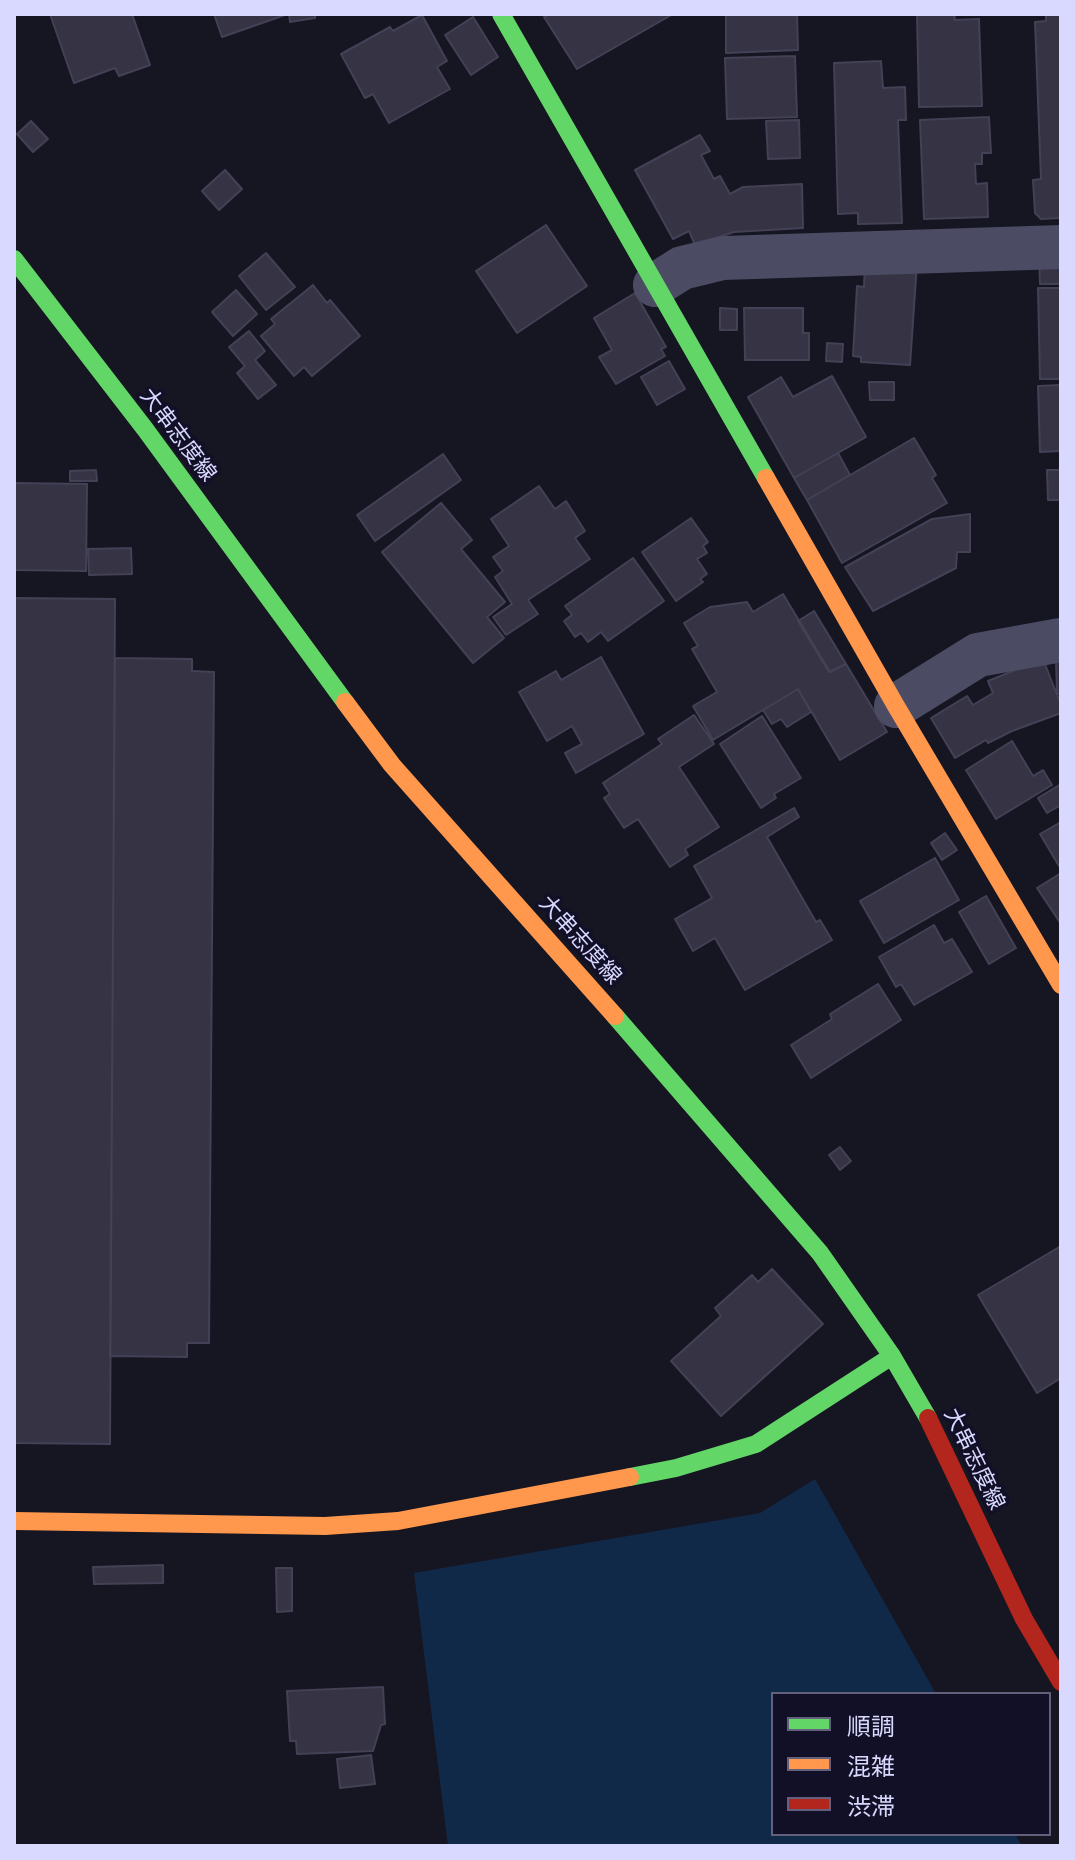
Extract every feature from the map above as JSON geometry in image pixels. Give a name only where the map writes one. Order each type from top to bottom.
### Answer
[{"type":"main road","points":[[501,14],[896,706],[1061,985]]},
{"type":"main road","name":"大串志度線","points":[[14,259],[145,429],[392,765],[820,1253],[892,1356],[933,1426],[1024,1619],[1061,1682]]},
{"type":"main road","points":[[14,1521],[325,1526],[398,1521],[676,1468],[756,1444],[892,1356]]},
{"type":"street","points":[[655,285],[682,268],[723,258],[1061,247]]},
{"type":"street","points":[[896,706],[978,655],[1061,640]]},
{"type":"water","points":[[815,1479],[935,1692],[771,1692],[771,1836],[1016,1836],[1022,1846],[448,1846],[414,1573],[760,1513]]},
{"type":"building","points":[[50,14],[132,14],[150,65],[119,76],[115,68],[74,83]]},
{"type":"building","points":[[214,14],[284,14],[285,15],[222,37]]},
{"type":"building","points":[[289,14],[315,14],[315,18],[290,22]]},
{"type":"building","points":[[550,14],[673,14],[577,69],[544,17]]},
{"type":"building","points":[[726,14],[797,14],[798,50],[726,53]]},
{"type":"building","points":[[917,14],[954,14],[955,20],[979,19],[982,106],[919,107]]},
{"type":"building","points":[[1046,14],[1061,14],[1061,218],[1041,219],[1035,213],[1033,180],[1041,179],[1035,22],[1046,21]]},
{"type":"building","points":[[422,15],[447,61],[437,67],[450,89],[389,123],[373,94],[365,98],[341,54],[390,27],[393,31]]},
{"type":"building","points":[[473,17],[498,57],[471,75],[445,35]]},
{"type":"building","points":[[795,56],[797,117],[727,119],[725,58]]},
{"type":"building","points":[[881,61],[883,88],[905,87],[906,120],[898,120],[902,223],[858,224],[858,213],[838,214],[834,63]]},
{"type":"building","points":[[989,117],[991,153],[982,153],[982,164],[975,164],[976,184],[987,183],[988,217],[924,219],[920,120]]},
{"type":"building","points":[[799,120],[800,158],[768,159],[766,121]]},
{"type":"building","points":[[31,121],[48,139],[33,152],[17,134]]},
{"type":"building","points":[[700,135],[710,151],[701,155],[714,179],[720,176],[730,194],[743,187],[802,184],[803,228],[734,232],[695,245],[689,231],[673,239],[635,170]]},
{"type":"building","points":[[225,170],[242,189],[219,210],[202,191]]},
{"type":"building","points":[[546,225],[587,286],[517,333],[476,271]]},
{"type":"building","points":[[266,253],[295,287],[266,310],[239,276]]},
{"type":"building","points":[[1039,256],[1061,256],[1061,284],[1040,284]]},
{"type":"building","points":[[865,259],[917,263],[910,365],[861,362],[861,357],[853,356],[857,286],[864,287]]},
{"type":"building","points":[[313,285],[360,336],[312,376],[304,367],[294,376],[261,336],[275,324],[271,319]]},
{"type":"building","points":[[1038,288],[1061,288],[1061,379],[1040,379]]},
{"type":"building","points":[[236,290],[257,314],[233,336],[212,312]]},
{"type":"building","points":[[635,293],[666,347],[661,349],[665,356],[616,384],[599,357],[612,350],[594,318]]},
{"type":"building","points":[[720,308],[737,309],[737,330],[720,330]]},
{"type":"building","points":[[744,308],[803,308],[803,333],[809,333],[809,360],[745,360]]},
{"type":"building","points":[[249,331],[265,351],[255,360],[276,385],[258,399],[237,373],[245,366],[229,347]]},
{"type":"building","points":[[827,343],[843,344],[842,362],[826,361]]},
{"type":"building","points":[[669,361],[685,389],[657,405],[641,377]]},
{"type":"building","points":[[832,376],[866,437],[794,478],[748,397],[781,377],[793,397]]},
{"type":"building","points":[[869,382],[894,382],[894,400],[870,400]]},
{"type":"building","points":[[1061,385],[1061,451],[1040,452],[1038,386]]},
{"type":"building","points":[[914,438],[936,475],[932,478],[947,503],[842,563],[807,500]]},
{"type":"building","points":[[838,453],[850,475],[807,500],[794,478]]},
{"type":"building","points":[[443,454],[461,480],[375,541],[357,515]]},
{"type":"building","points":[[96,470],[97,481],[70,481],[70,471]]},
{"type":"building","points":[[1047,470],[1061,470],[1061,500],[1048,500]]},
{"type":"building","points":[[14,483],[87,484],[86,571],[14,570]]},
{"type":"building","points":[[539,486],[555,509],[566,501],[585,531],[575,538],[590,559],[528,600],[538,614],[506,635],[493,617],[512,604],[495,577],[503,571],[493,557],[509,546],[491,519]]},
{"type":"building","points":[[441,503],[472,540],[461,549],[505,602],[487,617],[504,638],[473,663],[382,552]]},
{"type":"building","points":[[970,514],[970,552],[957,552],[956,568],[873,611],[845,567],[932,519]]},
{"type":"building","points":[[691,518],[708,542],[703,546],[707,553],[697,559],[707,574],[700,579],[703,582],[676,601],[642,552]]},
{"type":"building","points":[[131,548],[132,574],[89,575],[88,549]]},
{"type":"building","points":[[633,558],[664,601],[608,641],[601,632],[588,642],[581,633],[575,637],[564,621],[572,615],[565,606]]},
{"type":"building","points":[[783,594],[830,672],[846,664],[887,732],[840,760],[798,689],[713,740],[693,706],[717,692],[692,649],[698,646],[684,623],[710,607],[747,602],[753,612]]},
{"type":"building","points":[[14,598],[115,599],[110,1444],[14,1443]]},
{"type":"building","points":[[814,611],[846,664],[829,672],[798,621]]},
{"type":"building","points":[[601,657],[644,734],[576,773],[565,753],[582,744],[572,726],[547,741],[519,692],[556,671],[561,680]]},
{"type":"building","points":[[115,658],[192,659],[192,671],[214,672],[209,1343],[187,1343],[187,1357],[110,1356]]},
{"type":"building","points":[[1043,659],[1061,705],[1061,713],[988,743],[986,740],[955,758],[931,718],[967,696],[973,705],[993,693],[988,681]]},
{"type":"building","points":[[1056,660],[1061,660],[1061,694],[1057,694]]},
{"type":"building","points":[[798,689],[811,712],[787,727],[781,719],[772,724],[763,710]]},
{"type":"building","points":[[694,715],[714,744],[679,767],[719,827],[685,849],[688,855],[670,867],[638,819],[624,828],[604,798],[610,794],[603,783],[662,744],[658,739]]},
{"type":"building","points":[[762,716],[801,778],[774,794],[776,798],[761,808],[720,744]]},
{"type":"building","points":[[1012,741],[1033,776],[1043,770],[1052,785],[996,819],[966,770]]},
{"type":"building","points":[[1061,784],[1061,805],[1047,813],[1038,798]]},
{"type":"building","points":[[794,808],[799,817],[767,837],[816,922],[820,920],[832,940],[745,990],[715,938],[693,951],[675,919],[712,898],[694,866]]},
{"type":"building","points":[[1061,822],[1061,865],[1059,866],[1040,834]]},
{"type":"building","points":[[945,833],[957,850],[942,860],[931,843]]},
{"type":"building","points":[[935,858],[959,900],[884,943],[860,901]]},
{"type":"building","points":[[1061,873],[1061,924],[1037,888]]},
{"type":"building","points":[[986,896],[1016,948],[989,964],[959,912]]},
{"type":"building","points":[[934,925],[944,943],[952,939],[972,972],[914,1005],[901,984],[896,987],[879,957]]},
{"type":"building","points":[[878,984],[901,1020],[811,1078],[791,1045],[832,1019],[830,1014]]},
{"type":"building","points":[[840,1147],[851,1161],[840,1170],[829,1155]]},
{"type":"building","points":[[1061,1246],[1061,1378],[1037,1393],[978,1295]]},
{"type":"building","points":[[772,1269],[823,1324],[721,1416],[671,1361],[721,1316],[715,1308],[752,1275],[758,1282]]},
{"type":"building","points":[[163,1565],[163,1583],[94,1584],[93,1567]]},
{"type":"building","points":[[276,1568],[292,1568],[292,1611],[277,1612]]},
{"type":"building","points":[[383,1687],[385,1724],[381,1725],[373,1751],[297,1754],[296,1741],[290,1741],[287,1691]]},
{"type":"building","points":[[371,1755],[375,1784],[340,1788],[337,1759]]},
{"type":"traffic: fast","points":[[501,14],[766,478]]},
{"type":"traffic: fast","points":[[14,259],[145,429],[345,702]]},
{"type":"traffic: fast","points":[[615,1016],[820,1253],[892,1356],[928,1418]]},
{"type":"traffic: fast","points":[[630,1477],[676,1468],[756,1444],[892,1356]]},
{"type":"traffic: slow","points":[[766,478],[1061,985]]},
{"type":"traffic: slow","points":[[345,702],[392,765],[615,1016]]},
{"type":"traffic: slow","points":[[14,1521],[325,1526],[398,1521],[630,1477]]},
{"type":"traffic: jam","points":[[928,1418],[1024,1619],[1061,1682]]}]
